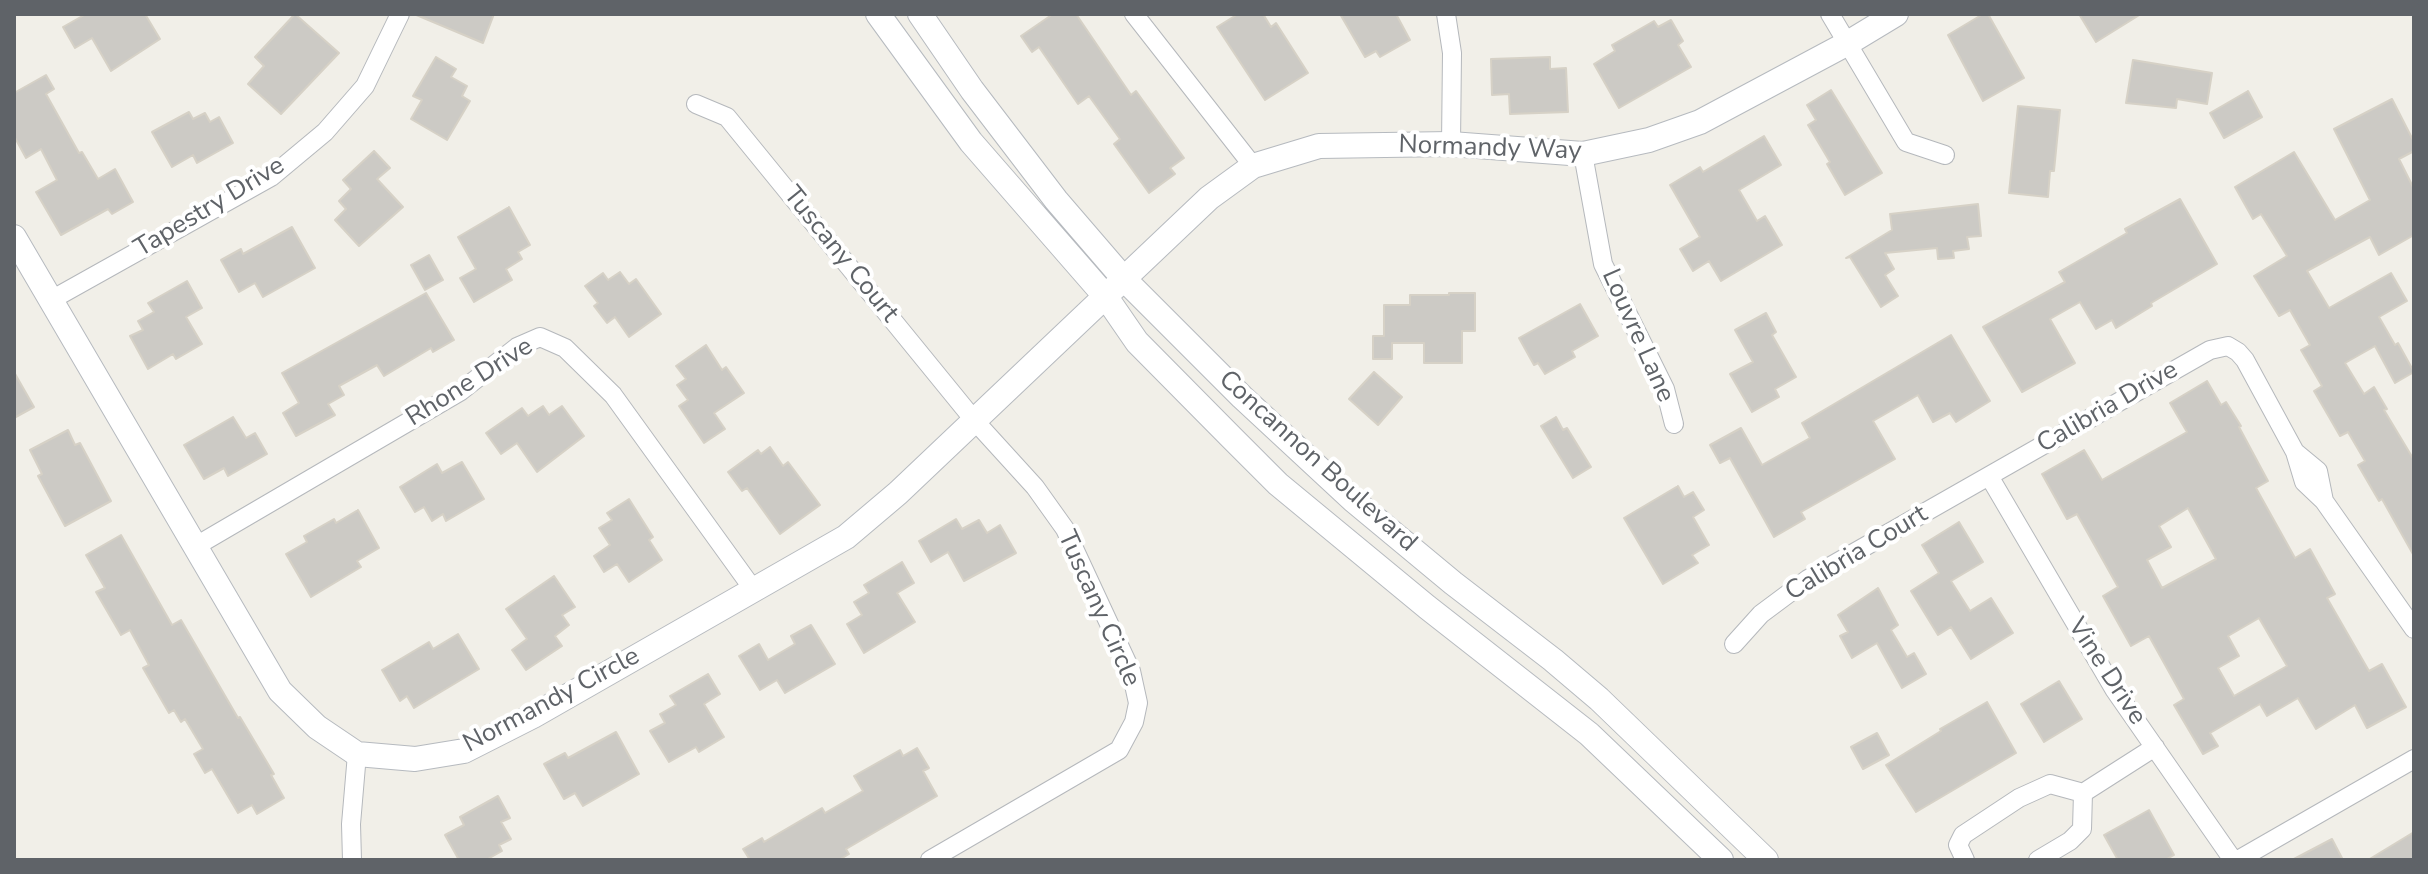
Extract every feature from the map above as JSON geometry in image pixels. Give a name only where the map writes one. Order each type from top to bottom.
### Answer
[{"type":"street","name":"Tapestry Drive","points":[[51,300],[271,177],[325,132],[365,86],[400,14]]},
{"type":"street","name":"Concannon Boulevard","points":[[878,14],[971,142],[1106,297],[1137,342],[1278,484],[1427,607],[1589,734],[1721,860]]},
{"type":"street","name":"Concannon Boulevard","points":[[920,14],[972,90],[1047,188],[1124,279],[1242,397],[1353,500],[1599,699],[1766,860]]},
{"type":"street","points":[[1134,14],[1253,166]]},
{"type":"street","points":[[1446,14],[1452,53],[1451,144]]},
{"type":"street","points":[[1830,14],[1906,142],[1945,155]]},
{"type":"street","name":"Normandy Way","points":[[1106,297],[1209,198],[1253,166],[1319,146],[1451,144],[1583,154],[1649,140],[1700,122],[1896,14]]},
{"type":"street","name":"Tuscany Court","points":[[696,104],[727,117],[974,420]]},
{"type":"street","name":"Louvre Lane","points":[[1583,154],[1603,264],[1665,389],[1674,424]]},
{"type":"street","name":"Normandy Circle","points":[[14,237],[280,691],[317,727],[357,754],[415,759],[464,751],[533,716],[846,537],[898,493],[1106,297]]},
{"type":"street","name":"Rhone Drive","points":[[196,546],[461,391],[517,347],[540,337],[565,348],[613,395],[753,589]]},
{"type":"street","name":"Calibria Drive","points":[[1989,476],[2210,350],[2228,346],[2245,360],[2295,452],[2318,471],[2324,501],[2414,629]]},
{"type":"street","name":"Tuscany Circle","points":[[930,860],[1119,750],[1134,722],[1138,703],[1131,671],[1065,529],[1035,487],[974,420]]},
{"type":"street","name":"Calibria Court","points":[[1734,644],[1747,627],[1794,589],[1989,476]]},
{"type":"street","name":"Vine Drive","points":[[1989,476],[2114,689],[2235,860]]},
{"type":"street","points":[[1965,860],[1958,845],[1963,835],[2019,798],[2050,784],[2083,793],[2155,747]]},
{"type":"street","points":[[352,860],[351,824],[357,754]]},
{"type":"street","points":[[2235,860],[2414,759]]},
{"type":"street","points":[[2038,860],[2070,841],[2082,829],[2083,793]]},
{"type":"building","points":[[86,14],[145,14],[160,39],[111,71],[92,38],[75,48],[63,27]]},
{"type":"building","points":[[295,14],[339,53],[281,114],[248,84],[264,66],[255,57]]},
{"type":"building","points":[[414,14],[494,14],[483,43]]},
{"type":"building","points":[[1053,14],[1076,14],[1131,95],[1136,91],[1184,158],[1170,168],[1175,174],[1149,193],[1114,144],[1120,139],[1089,96],[1078,104],[1039,47],[1032,52],[1021,36]]},
{"type":"building","points":[[1238,14],[1263,14],[1271,27],[1276,23],[1308,73],[1265,100],[1217,27]]},
{"type":"building","points":[[1340,14],[1396,14],[1410,40],[1380,57],[1376,51],[1365,57]]},
{"type":"building","points":[[1988,14],[2024,78],[1983,101],[1948,35]]},
{"type":"building","points":[[2079,14],[2141,14],[2096,42]]},
{"type":"building","points":[[1671,20],[1683,41],[1678,45],[1691,67],[1619,108],[1594,64],[1615,51],[1612,45],[1654,21],[1658,27]]},
{"type":"building","points":[[436,57],[456,69],[451,77],[467,86],[462,96],[470,101],[447,140],[411,119],[422,100],[413,96]]},
{"type":"building","points":[[1550,57],[1550,69],[1566,68],[1568,112],[1510,114],[1509,94],[1492,95],[1491,59]]},
{"type":"building","points":[[2133,60],[2212,73],[2207,104],[2177,99],[2176,108],[2126,103]]},
{"type":"building","points":[[46,75],[54,89],[46,94],[79,153],[82,152],[98,179],[115,169],[133,202],[112,214],[108,209],[61,235],[36,192],[57,180],[41,149],[26,158],[14,136],[14,93]]},
{"type":"building","points":[[1831,90],[1882,173],[1845,195],[1808,125],[1816,120],[1807,105]]},
{"type":"building","points":[[2248,91],[2262,117],[2224,138],[2210,113]]},
{"type":"building","points":[[2392,99],[2414,142],[2414,151],[2399,159],[2414,189],[2414,235],[2379,255],[2370,237],[2307,271],[2329,308],[2391,273],[2407,301],[2379,317],[2414,372],[2395,383],[2375,346],[2345,363],[2364,394],[2374,387],[2414,460],[2414,556],[2382,499],[2379,501],[2358,465],[2365,461],[2348,432],[2340,436],[2314,391],[2322,386],[2301,350],[2310,345],[2290,310],[2279,316],[2254,276],[2287,256],[2261,214],[2253,219],[2235,187],[2294,152],[2335,220],[2370,200],[2334,129]]},
{"type":"building","points":[[2018,106],[2060,110],[2048,197],[2009,193]]},
{"type":"building","points":[[189,112],[193,119],[205,113],[210,122],[219,117],[233,143],[197,163],[193,155],[172,167],[152,132]]},
{"type":"building","points":[[1764,136],[1781,165],[1739,190],[1757,221],[1765,216],[1782,245],[1721,281],[1709,261],[1693,271],[1680,249],[1700,237],[1670,185],[1700,167],[1703,172]]},
{"type":"building","points":[[374,151],[390,168],[377,179],[403,207],[359,246],[335,220],[346,209],[339,201],[351,189],[343,180]]},
{"type":"building","points":[[2180,199],[2217,264],[2116,328],[2112,320],[2096,329],[2080,302],[2050,319],[2075,363],[2022,392],[1983,327],[2065,282],[2059,272],[2127,233],[2125,229]]},
{"type":"building","points":[[1978,204],[1981,236],[1967,237],[1969,249],[1953,251],[1954,258],[1938,259],[1937,248],[1885,253],[1894,269],[1885,275],[1898,296],[1881,307],[1850,257],[1846,258],[1892,230],[1890,214]]},
{"type":"building","points":[[509,207],[530,245],[518,252],[522,259],[506,269],[512,280],[474,302],[460,278],[476,269],[458,237]]},
{"type":"building","points":[[292,227],[315,268],[263,297],[255,283],[239,292],[221,260],[241,249],[243,254]]},
{"type":"building","points":[[429,255],[443,280],[425,290],[411,265]]},
{"type":"building","points":[[620,272],[629,284],[636,279],[661,314],[629,337],[615,317],[607,323],[594,306],[598,303],[585,286],[603,273],[608,280]]},
{"type":"building","points":[[187,281],[202,308],[186,317],[202,344],[176,359],[173,354],[148,369],[130,336],[143,330],[138,321],[154,312],[148,303]]},
{"type":"building","points":[[426,293],[454,340],[433,352],[431,348],[384,376],[377,365],[339,386],[344,395],[328,404],[335,415],[296,436],[283,413],[299,403],[282,373]]},
{"type":"building","points":[[1475,293],[1475,331],[1462,331],[1462,363],[1424,363],[1424,343],[1392,343],[1392,359],[1373,359],[1373,336],[1384,336],[1384,305],[1410,305],[1410,295]]},
{"type":"building","points":[[1580,304],[1598,336],[1572,351],[1575,357],[1545,374],[1538,363],[1534,365],[1519,338]]},
{"type":"building","points":[[1766,313],[1776,332],[1772,335],[1796,377],[1775,389],[1779,397],[1752,412],[1730,374],[1753,362],[1735,330]]},
{"type":"building","points":[[1951,335],[1990,401],[1956,422],[1950,413],[1933,422],[1918,395],[1873,421],[1895,459],[1801,512],[1805,519],[1774,537],[1730,458],[1720,463],[1710,445],[1741,428],[1762,465],[1810,438],[1802,423]]},
{"type":"building","points":[[706,345],[722,370],[726,367],[744,393],[714,413],[725,429],[704,443],[679,406],[688,400],[677,385],[686,379],[676,366]]},
{"type":"building","points":[[14,372],[34,407],[14,418]]},
{"type":"building","points":[[1374,372],[1402,397],[1378,425],[1349,399]]},
{"type":"building","points":[[2207,381],[2221,405],[2226,402],[2268,481],[2256,488],[2295,558],[2310,549],[2335,594],[2327,598],[2369,671],[2382,664],[2406,707],[2367,728],[2355,705],[2316,729],[2298,698],[2267,716],[2260,704],[2210,733],[2218,746],[2203,754],[2174,705],[2184,699],[2149,636],[2131,646],[2103,596],[2118,587],[2077,514],[2067,519],[2042,474],[2084,450],[2102,480],[2187,432],[2170,403]],"holes":[[[2188,508],[2216,559],[2162,588],[2147,560],[2171,547],[2159,526]],[[2259,618],[2287,666],[2234,696],[2218,668],[2239,656],[2228,636]]]},
{"type":"building","points":[[543,406],[549,415],[562,406],[584,436],[537,472],[517,443],[501,454],[486,433],[522,408],[528,416]]},
{"type":"building","points":[[233,417],[246,438],[255,433],[267,454],[228,476],[224,468],[204,479],[184,445]]},
{"type":"building","points":[[1556,417],[1563,430],[1567,428],[1591,467],[1573,478],[1541,426]]},
{"type":"building","points":[[68,430],[75,445],[80,443],[111,501],[65,526],[38,476],[42,474],[30,450]]},
{"type":"building","points":[[770,447],[783,466],[788,462],[820,505],[780,534],[747,488],[742,491],[728,472],[758,450],[761,454]]},
{"type":"building","points":[[462,462],[484,499],[446,521],[443,514],[432,521],[424,507],[415,512],[400,487],[437,464],[442,473]]},
{"type":"building","points":[[1678,486],[1684,497],[1693,492],[1704,510],[1693,517],[1709,545],[1692,555],[1698,563],[1663,584],[1624,518]]},
{"type":"building","points":[[629,499],[653,537],[649,540],[662,560],[629,582],[617,564],[604,572],[594,556],[610,545],[599,528],[612,520],[607,513]]},
{"type":"building","points":[[358,510],[379,548],[357,561],[361,567],[311,597],[286,554],[307,542],[304,536]]},
{"type":"building","points":[[956,519],[962,529],[979,520],[987,533],[1000,525],[1016,553],[964,581],[948,552],[931,562],[919,541]]},
{"type":"building","points":[[1959,522],[1983,562],[1951,581],[1970,611],[1991,598],[2013,633],[1971,659],[1951,627],[1938,635],[1911,591],[1939,573],[1922,545]]},
{"type":"building","points":[[121,535],[172,625],[181,620],[274,774],[271,775],[284,798],[257,814],[252,805],[238,813],[212,769],[205,773],[194,754],[203,749],[185,719],[181,722],[174,710],[169,713],[143,668],[149,665],[130,630],[121,635],[96,592],[105,588],[86,555]]},
{"type":"building","points":[[902,562],[914,583],[897,593],[915,622],[864,653],[847,624],[862,615],[854,602],[869,593],[864,585]]},
{"type":"building","points":[[554,576],[575,607],[562,615],[569,625],[555,636],[562,646],[526,670],[512,650],[527,639],[506,609]]},
{"type":"building","points":[[1878,588],[1898,625],[1891,630],[1907,657],[1914,653],[1926,674],[1902,688],[1877,643],[1852,658],[1840,636],[1848,632],[1838,615]]},
{"type":"building","points":[[811,625],[835,664],[785,693],[777,680],[760,690],[739,656],[759,644],[768,660],[795,644],[791,636]]},
{"type":"building","points":[[458,634],[479,669],[414,708],[407,696],[400,701],[382,670],[429,642],[433,649]]},
{"type":"building","points":[[708,674],[720,694],[704,704],[724,737],[699,752],[696,747],[669,762],[650,731],[665,723],[660,714],[676,705],[670,696]]},
{"type":"building","points":[[2059,681],[2082,719],[2044,742],[2021,704]]},
{"type":"building","points":[[1987,702],[2016,753],[1916,812],[1886,765]]},
{"type":"building","points":[[616,732],[639,774],[583,806],[575,793],[564,799],[544,764],[565,753],[568,758]]},
{"type":"building","points":[[1877,733],[1889,755],[1863,769],[1851,747]]},
{"type":"building","points":[[917,748],[929,768],[923,771],[937,796],[846,849],[849,854],[839,860],[750,860],[743,849],[762,838],[764,842],[822,808],[825,813],[863,791],[854,776],[900,750],[903,756]]},
{"type":"building","points":[[498,796],[510,818],[501,822],[511,839],[499,845],[502,851],[486,860],[459,860],[445,835],[464,825],[460,817]]},
{"type":"building","points":[[2149,810],[2174,855],[2165,860],[2118,860],[2104,835]]},
{"type":"building","points":[[2414,832],[2414,860],[2368,860]]},
{"type":"building","points":[[2332,839],[2343,860],[2292,860]]}]
